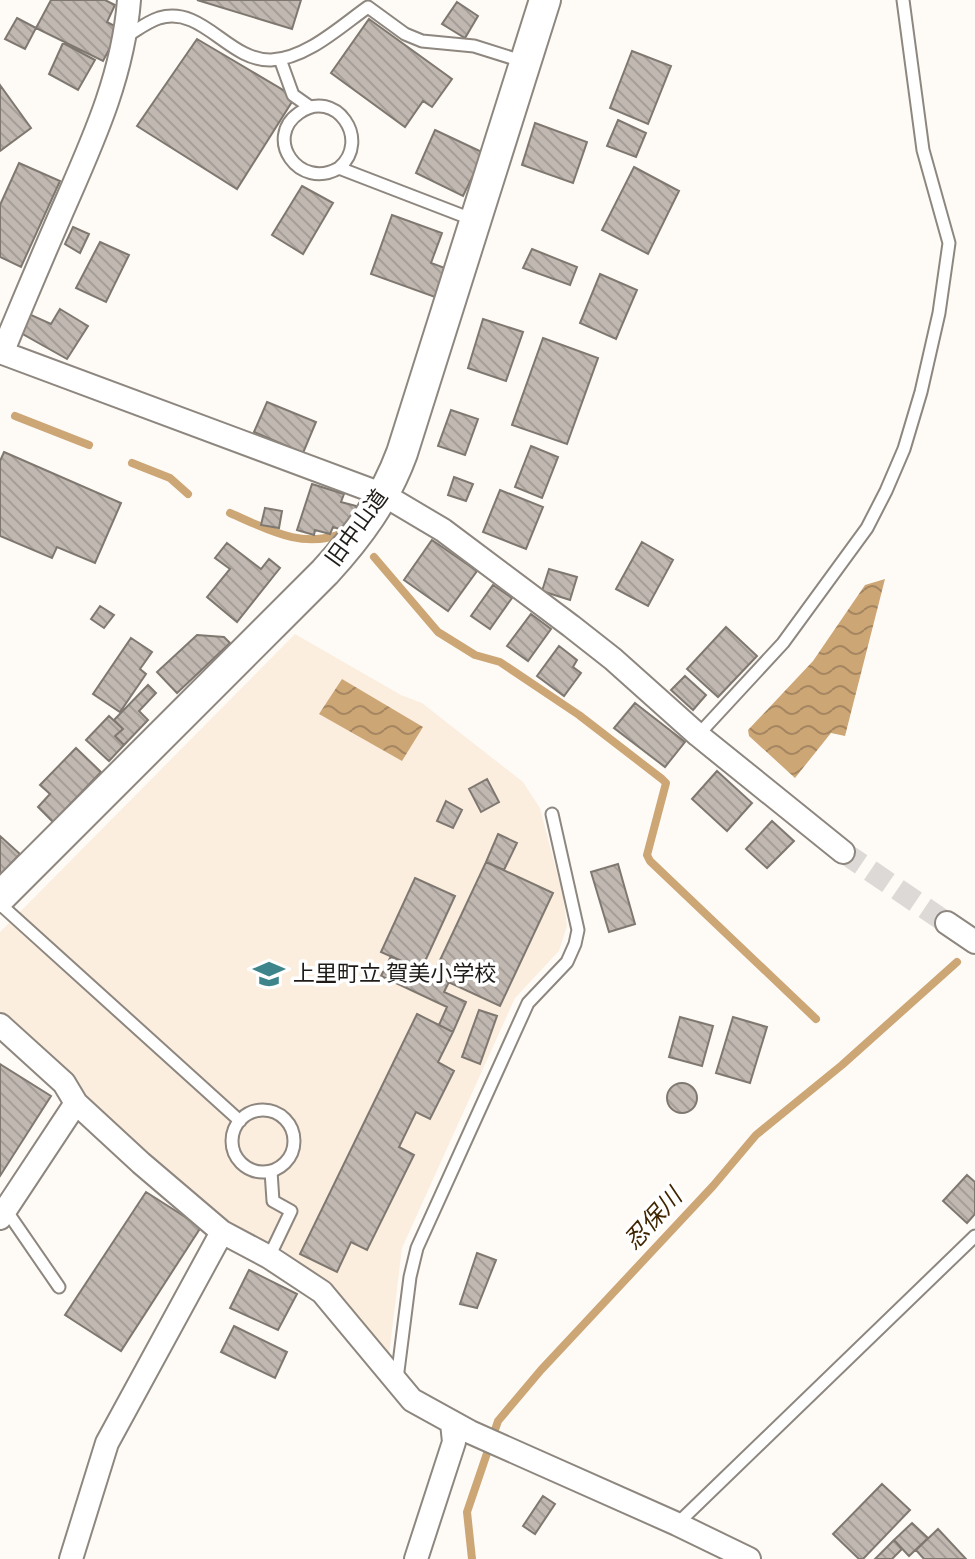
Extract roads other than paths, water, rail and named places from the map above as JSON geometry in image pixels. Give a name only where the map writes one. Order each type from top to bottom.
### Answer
[{"type":"main road","name":"旧中山道","points":[[0,897],[325,572],[361,531],[384,495],[402,453],[545,0]]},
{"type":"street","points":[[129,0],[126,36],[110,98],[1,352],[384,495],[443,530],[613,659],[698,735],[843,852]]},
{"type":"street","points":[[947,923],[975,942]]},
{"type":"street","points":[[0,1025],[64,1083],[76,1103],[222,1232],[269,1257],[322,1292],[412,1400],[475,1435],[749,1559]]},
{"type":"street","points":[[3,1214],[76,1103]]},
{"type":"street","points":[[71,1559],[107,1443],[222,1232]]},
{"type":"street","points":[[416,1559],[454,1442],[452,1423]]},
{"type":"lane","points":[[698,735],[783,643],[867,528],[904,449],[921,392],[939,313],[949,243],[923,150],[903,0]]},
{"type":"lane","points":[[126,36],[158,18],[182,17],[194,20],[234,49],[259,59],[280,59],[308,48],[368,7],[405,34],[422,41],[474,46],[525,62]]},
{"type":"lane","points":[[280,59],[288,88],[298,101],[310,107],[332,109],[348,123],[352,149],[339,168],[325,174],[310,173],[295,165],[287,153],[285,141],[290,122],[299,112],[310,107]]},
{"type":"lane","points":[[339,168],[475,221]]},
{"type":"lane","points":[[397,1385],[410,1277],[417,1248],[528,1003],[567,962],[575,944],[578,930],[552,814]]},
{"type":"lane","points":[[0,904],[240,1121]]},
{"type":"lane","points":[[263,1111],[278,1114],[288,1124],[294,1139],[290,1155],[284,1163],[271,1171],[255,1171],[236,1157],[233,1138],[240,1121],[246,1115],[263,1111]]},
{"type":"lane","points":[[269,1257],[291,1211],[273,1201],[271,1171]]},
{"type":"lane","points":[[3,1214],[59,1287]]},
{"type":"lane","points":[[677,1524],[975,1236]]},
{"type":"water","points":[[885,579],[845,736],[831,733],[795,778],[749,736],[748,730],[813,661],[865,585]]},
{"type":"water","points":[[342,679],[423,727],[402,761],[319,714]]},
{"type":"waterway","points":[[15,416],[89,445]]},
{"type":"waterway","points":[[132,463],[170,478],[188,494]]},
{"type":"waterway","points":[[230,513],[271,531],[299,538],[328,538],[343,533]]},
{"type":"waterway","points":[[374,557],[438,632],[475,655],[500,662],[579,715],[666,783],[647,855],[650,861],[816,1019]]},
{"type":"waterway","name":"忍保川","points":[[472,1559],[467,1512],[498,1421],[756,1135],[842,1065],[957,962]]},
{"type":"tunnel","points":[[843,852],[947,923]]},
{"type":"place","name":"上里町立 賀美小学校","points":[[269,974]]}]
